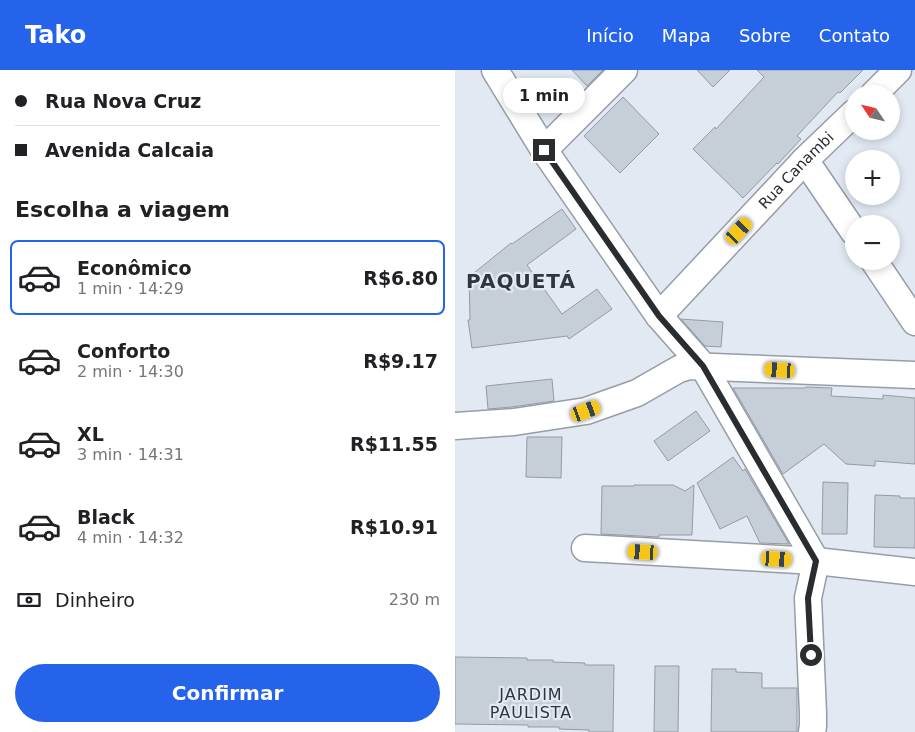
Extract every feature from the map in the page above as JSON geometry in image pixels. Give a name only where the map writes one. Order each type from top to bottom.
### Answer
[{"type":"street","points":[[495,70],[544,150],[659,316],[703,366],[816,561],[808,598],[813,712],[812,732]]},
{"type":"street","points":[[544,150],[624,70]]},
{"type":"street","points":[[883,85],[899,70]]},
{"type":"street","name":"Rua Canambi","points":[[659,316],[805,160],[845,122]]},
{"type":"street","points":[[805,160],[845,219]]},
{"type":"street","points":[[880,270],[915,322]]},
{"type":"street","points":[[455,426],[514,422],[586,411],[637,392],[679,369],[689,366],[915,376]]},
{"type":"street","points":[[585,548],[816,561],[915,572]]},
{"type":"building","points":[[572,70],[603,70],[587,86]]},
{"type":"building","points":[[697,70],[730,70],[713,87]]},
{"type":"building","points":[[757,70],[863,70],[848,85],[845,85],[845,88],[840,93],[838,92],[797,136],[801,139],[743,198],[693,149],[715,127],[716,129],[764,77]]},
{"type":"building","points":[[623,97],[659,134],[620,173],[584,136]]},
{"type":"building","points":[[562,209],[576,229],[527,265],[562,314],[597,289],[612,309],[569,339],[567,336],[472,348],[468,320],[470,320],[469,277],[511,243]]},
{"type":"building","points":[[681,319],[723,322],[721,347],[705,346]]},
{"type":"building","points":[[552,379],[554,401],[488,409],[486,386]]},
{"type":"building","points":[[733,388],[832,388],[831,396],[883,399],[883,395],[915,398],[915,464],[875,461],[875,466],[846,464],[824,444],[783,474]]},
{"type":"building","points":[[696,411],[710,431],[668,461],[654,441]]},
{"type":"building","points":[[527,437],[562,437],[561,478],[526,477]]},
{"type":"building","points":[[733,457],[743,471],[745,469],[789,544],[760,543],[747,516],[720,529],[697,483]]},
{"type":"building","points":[[823,482],[848,483],[847,534],[822,534]]},
{"type":"building","points":[[673,485],[685,491],[694,485],[692,535],[659,535],[659,537],[601,534],[602,486]]},
{"type":"building","points":[[875,495],[915,498],[915,548],[874,547]]},
{"type":"building","points":[[455,657],[527,658],[527,660],[585,663],[585,665],[614,665],[613,732],[589,732],[589,730],[559,729],[559,727],[528,727],[528,725],[455,724]]},
{"type":"building","points":[[655,666],[679,666],[678,732],[654,732]]},
{"type":"building","points":[[712,669],[736,669],[736,672],[762,673],[762,688],[797,688],[797,732],[711,732]]},
{"type":"district","name":"PAQUETÁ","points":[[521,281]]},
{"type":"district","name":"JARDIM PAULISTA","points":[[531,703]]},
{"type":"route","points":[[544,150],[659,316],[703,366],[816,561],[808,598],[811,655]]}]
